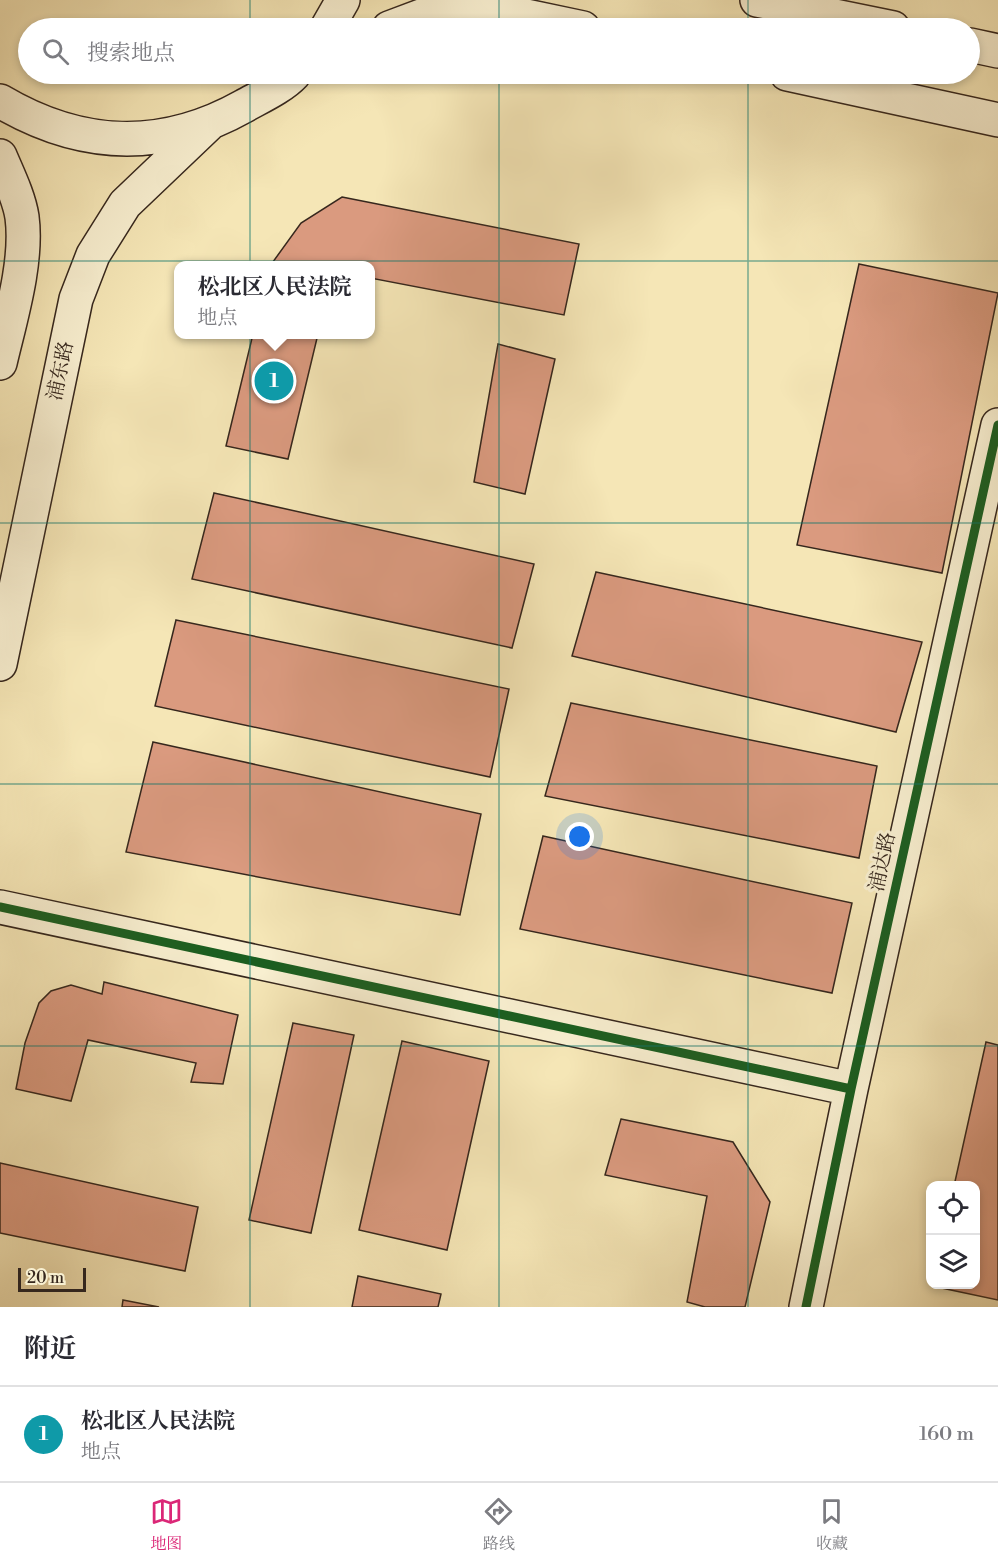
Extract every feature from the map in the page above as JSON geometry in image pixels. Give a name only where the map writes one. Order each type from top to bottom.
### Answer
[{"type":"street","points":[[333,18],[343,0]]},
{"type":"street","points":[[757,0],[844,18]]},
{"type":"street","points":[[416,18],[474,4],[538,18]]},
{"type":"street","points":[[980,47],[998,51]]},
{"type":"street","points":[[0,101],[45,124],[78,134],[112,139],[147,138],[169,135],[221,119],[258,99],[280,84]]},
{"type":"street","points":[[833,84],[998,120]]},
{"type":"street","name":"浦东路","points":[[0,664],[76,299],[93,255],[125,204],[211,122]]},
{"type":"street","points":[[0,156],[9,175],[22,217],[21,269],[0,363]]},
{"type":"street","name":"浦达路","points":[[806,1307],[851,1089],[998,424]]},
{"type":"street","points":[[0,907],[851,1089]]},
{"type":"building","points":[[342,197],[579,244],[564,315],[375,279],[375,261],[274,261],[301,223]]},
{"type":"building","points":[[859,264],[998,293],[942,573],[797,545]]},
{"type":"building","points":[[252,339],[317,339],[288,459],[226,446]]},
{"type":"building","points":[[498,344],[555,359],[525,494],[474,482]]},
{"type":"building","points":[[214,493],[534,564],[512,648],[192,579]]},
{"type":"building","points":[[596,572],[922,642],[896,732],[572,656]]},
{"type":"building","points":[[176,620],[509,689],[490,777],[155,706]]},
{"type":"building","points":[[571,703],[877,766],[859,858],[545,796]]},
{"type":"building","points":[[153,742],[481,814],[460,915],[126,852]]},
{"type":"building","points":[[543,836],[852,903],[832,993],[520,929]]},
{"type":"building","points":[[104,982],[238,1015],[223,1084],[191,1082],[196,1063],[88,1040],[71,1101],[16,1089],[25,1043],[39,1003],[51,991],[71,985],[102,994]]},
{"type":"building","points":[[293,1023],[354,1035],[311,1233],[249,1220]]},
{"type":"building","points":[[402,1041],[489,1061],[447,1250],[359,1230]]},
{"type":"building","points":[[986,1042],[998,1045],[998,1300],[946,1289],[980,1289],[980,1181],[955,1181]]},
{"type":"building","points":[[621,1119],[733,1142],[770,1202],[745,1307],[705,1307],[687,1302],[707,1196],[605,1175]]},
{"type":"building","points":[[0,1163],[198,1207],[185,1271],[0,1233]]},
{"type":"building","points":[[358,1276],[441,1294],[438,1307],[352,1307]]},
{"type":"building","points":[[123,1300],[159,1307],[122,1307]]},
{"type":"cycle path","points":[[806,1307],[851,1089],[998,425]]},
{"type":"cycle path","points":[[0,907],[851,1089]]},
{"type":"place","name":"松北区人民法院","points":[[274,381]]}]
